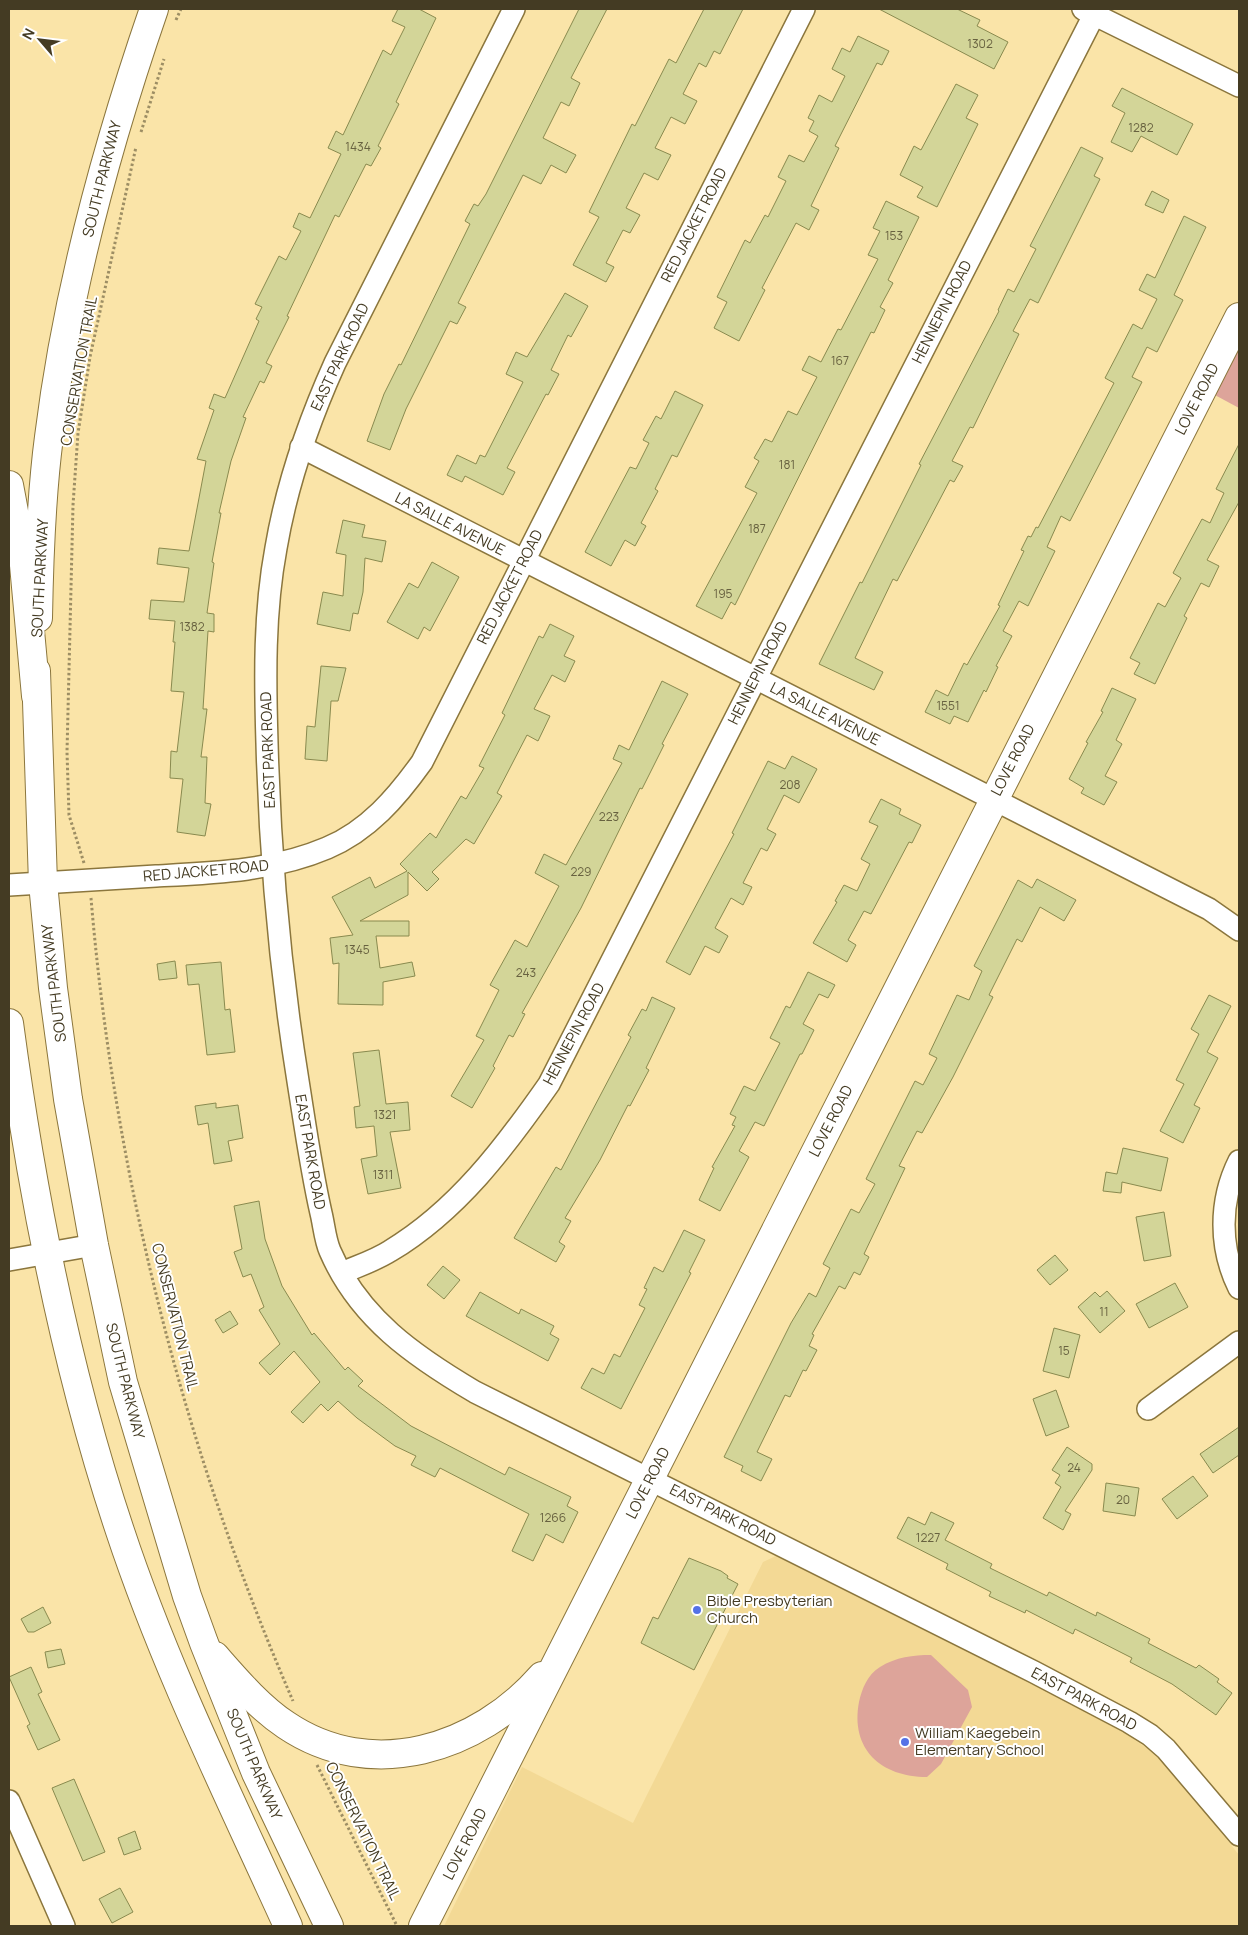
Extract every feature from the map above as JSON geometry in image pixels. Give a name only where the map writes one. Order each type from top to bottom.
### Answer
[{"type":"main road","name":"SOUTH PARKWAY","points":[[164,18],[117,120],[97,192],[67,325],[48,438],[38,597],[36,696],[43,883],[53,988],[67,1090],[94,1244],[123,1382],[133,1419],[186,1596],[204,1644],[256,1773],[329,1926]]},
{"type":"main road","name":"LOVE ROAD","points":[[423,1926],[1239,317]]},
{"type":"main road","points":[[9,485],[24,565],[36,696]]},
{"type":"main road","points":[[9,1024],[47,1251],[68,1350],[95,1451],[120,1532],[225,1794],[288,1926]]},
{"type":"main road","points":[[204,1644],[266,1710],[286,1725],[306,1737],[338,1748],[374,1754],[397,1754],[425,1750],[451,1742],[482,1726],[511,1705],[534,1684],[561,1654]]},
{"type":"main road","points":[[250,1843],[274,1926]]},
{"type":"street","name":"EAST PARK ROAD","points":[[514,9],[335,363],[315,407],[288,488],[275,550],[268,613],[266,688],[269,811],[273,866],[293,1049],[313,1173],[329,1250],[358,1302],[425,1362],[475,1392],[1130,1722],[1166,1749],[1239,1835]]},
{"type":"street","name":"RED JACKET ROAD","points":[[9,885],[207,873],[273,866],[329,847],[370,821],[390,803],[422,762],[804,9]]},
{"type":"street","points":[[1091,11],[1239,86]]},
{"type":"street","name":"HENNEPIN ROAD","points":[[342,1273],[390,1251],[443,1213],[487,1167],[521,1124],[549,1084],[756,678],[1091,11]]},
{"type":"street","name":"LA SALLE AVENUE","points":[[301,448],[1209,909],[1239,930]]},
{"type":"street","points":[[1239,1161],[1229,1190],[1224,1216],[1225,1247],[1231,1271],[1239,1288]]},
{"type":"street","points":[[9,1260],[47,1251],[94,1244]]},
{"type":"street","points":[[1148,1408],[1239,1342]]},
{"type":"street","points":[[9,1804],[64,1926]]},
{"type":"path","points":[[164,18],[181,9]]},
{"type":"path","points":[[139,136],[165,54]]},
{"type":"path","name":"CONSERVATION TRAIL","points":[[85,866],[70,815],[67,752],[73,506],[78,433],[90,357],[136,145]]},
{"type":"path","name":"CONSERVATION TRAIL","points":[[91,896],[104,1016],[119,1112],[143,1236],[174,1365],[211,1486],[256,1616],[295,1706]]},
{"type":"path","name":"CONSERVATION TRAIL","points":[[314,1758],[397,1926]]},
{"type":"shaded area","points":[[1239,342],[1239,408],[1213,394]]},
{"type":"shaded area","name":"William Kaegebein Elementary School","points":[[776,1556],[1057,1697],[1126,1734],[1148,1749],[1174,1773],[1239,1855],[1239,1926],[444,1926],[522,1767],[633,1823],[763,1562]]},
{"type":"shaded area","points":[[931,1655],[968,1690],[972,1707],[941,1764],[927,1777],[911,1776],[883,1766],[872,1757],[864,1746],[859,1734],[857,1719],[859,1702],[866,1683],[875,1670],[905,1657]]},
{"type":"building","points":[[398,9],[419,9],[436,18],[396,102],[399,104],[378,146],[381,148],[371,166],[366,164],[339,217],[335,215],[287,316],[289,317],[266,363],[272,366],[264,383],[260,381],[243,417],[246,418],[231,461],[219,513],[221,513],[212,562],[214,563],[207,613],[214,614],[214,632],[208,631],[203,709],[207,709],[201,757],[207,757],[205,803],[211,804],[205,836],[177,832],[183,779],[170,778],[171,751],[177,752],[184,692],[171,691],[175,621],[149,619],[151,600],[184,602],[189,568],[157,564],[159,548],[189,551],[206,461],[197,459],[214,410],[209,408],[214,394],[225,398],[259,321],[256,319],[262,307],[255,304],[279,256],[286,260],[301,231],[293,227],[299,213],[310,218],[341,154],[328,148],[336,131],[343,135],[383,50],[391,55],[405,27],[392,21]]},
{"type":"building","points":[[579,9],[607,9],[571,78],[580,83],[569,106],[561,102],[543,138],[576,155],[566,173],[551,165],[541,184],[523,175],[458,303],[466,307],[457,324],[450,321],[406,409],[390,450],[367,441],[384,394],[399,364],[401,365],[470,224],[465,221],[474,204],[478,206],[486,194]]},
{"type":"building","points":[[704,9],[743,9],[720,54],[714,51],[706,67],[699,63],[683,94],[697,101],[685,124],[671,117],[655,148],[671,155],[658,180],[644,173],[626,208],[640,215],[630,233],[623,230],[606,263],[614,267],[606,282],[573,265],[599,217],[589,212],[632,124],[635,126],[669,59],[676,63]]},
{"type":"building","points":[[879,9],[957,9],[980,20],[977,26],[1008,42],[994,69]]},
{"type":"building","points":[[858,36],[889,51],[882,65],[877,63],[835,146],[839,148],[811,206],[819,210],[809,230],[796,223],[762,288],[765,290],[739,341],[714,328],[727,302],[717,297],[745,240],[750,243],[765,215],[768,217],[786,181],[778,177],[789,155],[804,162],[818,136],[809,131],[814,121],[808,118],[819,95],[832,102],[845,76],[832,69],[842,48],[850,52]]},
{"type":"building","points":[[956,84],[978,95],[966,118],[978,124],[937,207],[917,197],[923,187],[900,175],[914,146],[921,150]]},
{"type":"building","points":[[1122,88],[1193,124],[1177,155],[1141,136],[1132,152],[1111,142],[1125,113],[1112,106]]},
{"type":"building","points":[[1081,147],[1103,158],[1094,176],[1100,179],[1038,303],[1030,299],[1013,331],[1019,334],[973,428],[970,427],[952,461],[963,466],[954,482],[950,480],[897,581],[893,579],[855,658],[883,672],[874,690],[819,664],[860,582],[862,583],[921,465],[919,464],[999,311],[1008,289],[1014,292],[1036,249],[1030,246]]},
{"type":"building","points":[[1152,191],[1169,200],[1163,213],[1145,205]]},
{"type":"building","points":[[886,201],[919,217],[888,280],[893,283],[880,307],[885,310],[874,333],[871,332],[735,605],[731,602],[722,619],[696,606],[757,493],[745,487],[759,461],[754,458],[765,439],[772,442],[788,411],[797,415],[817,377],[802,370],[809,356],[821,362],[838,329],[841,330],[878,259],[868,255],[880,231],[873,228]]},
{"type":"building","points":[[1184,216],[1206,227],[1174,295],[1183,300],[1157,352],[1147,347],[1132,377],[1142,382],[1070,521],[1061,516],[1047,547],[1055,551],[1028,606],[1019,601],[1003,631],[1012,636],[996,666],[998,667],[986,692],[984,690],[968,722],[954,716],[950,724],[925,712],[936,690],[948,696],[964,663],[967,665],[1000,606],[998,605],[1024,551],[1021,550],[1028,536],[1031,537],[1036,527],[1038,528],[1114,383],[1105,378],[1133,324],[1142,329],[1157,299],[1139,290],[1147,274],[1155,278]]},
{"type":"building","points":[[565,293],[588,306],[571,337],[568,335],[551,370],[559,374],[548,395],[546,394],[507,468],[515,472],[503,495],[465,476],[462,482],[447,475],[457,455],[476,464],[480,455],[485,457],[523,382],[506,374],[516,352],[527,357]]},
{"type":"building","points":[[675,391],[703,405],[677,457],[672,455],[655,489],[658,491],[641,523],[646,526],[635,546],[625,540],[611,566],[585,552],[630,467],[636,469],[649,443],[643,440],[656,416],[661,419]]},
{"type":"building","points":[[1239,444],[1239,502],[1207,560],[1219,566],[1209,587],[1201,583],[1184,616],[1187,618],[1155,684],[1134,674],[1140,663],[1130,658],[1158,603],[1165,607],[1181,578],[1173,573],[1202,519],[1210,523],[1224,493],[1216,489]]},
{"type":"building","points":[[343,520],[365,525],[362,537],[386,541],[382,562],[365,558],[363,592],[358,614],[353,613],[350,631],[317,624],[323,592],[343,596],[346,555],[336,553]]},
{"type":"building","points":[[432,562],[459,577],[430,631],[424,627],[418,639],[387,622],[409,583],[418,588]]},
{"type":"building","points":[[550,624],[574,636],[564,656],[575,661],[565,682],[552,675],[534,709],[550,716],[538,741],[527,735],[497,793],[502,796],[474,844],[466,839],[432,872],[439,879],[427,891],[408,872],[408,895],[360,921],[409,921],[409,936],[376,936],[380,968],[412,962],[415,976],[383,982],[383,1005],[338,1004],[339,963],[333,964],[330,938],[353,935],[332,897],[370,877],[375,888],[407,871],[400,864],[430,833],[436,838],[461,796],[466,799],[484,768],[479,766],[505,715],[502,713],[539,636],[543,638]]},
{"type":"building","points":[[321,666],[346,668],[338,701],[331,701],[327,761],[305,759],[307,726],[315,727]]},
{"type":"building","points":[[662,681],[688,694],[581,908],[522,1013],[525,1014],[513,1037],[509,1035],[493,1066],[495,1068],[472,1108],[451,1096],[484,1040],[476,1036],[499,990],[490,985],[515,940],[527,947],[559,886],[535,873],[544,854],[566,865],[622,763],[613,759],[619,745],[629,750]]},
{"type":"building","points":[[1112,688],[1136,699],[1116,740],[1122,744],[1105,776],[1117,782],[1104,805],[1081,793],[1084,788],[1069,779],[1088,743],[1086,742],[1103,712],[1101,711]]},
{"type":"building","points":[[792,756],[817,769],[799,803],[784,795],[767,829],[776,834],[767,851],[761,848],[743,883],[752,887],[743,905],[731,898],[715,928],[728,936],[719,953],[705,946],[690,975],[666,962],[734,834],[732,833],[768,761],[785,769]]},
{"type":"building","points":[[881,799],[901,809],[899,814],[921,825],[912,843],[909,842],[871,914],[864,911],[848,940],[856,945],[847,962],[813,943],[837,902],[835,901],[844,885],[857,891],[870,864],[861,859],[878,826],[869,822]]},
{"type":"building","points":[[1037,879],[1076,900],[1064,921],[1040,907],[1022,942],[1017,939],[989,995],[993,997],[953,1077],[922,1133],[917,1131],[899,1166],[905,1168],[864,1254],[869,1257],[860,1275],[854,1272],[845,1289],[839,1286],[812,1334],[814,1335],[809,1346],[817,1350],[806,1371],[803,1370],[790,1397],[785,1395],[757,1452],[772,1459],[761,1481],[741,1471],[743,1466],[724,1457],[791,1323],[809,1293],[816,1297],[830,1268],[823,1264],[851,1209],[859,1213],[875,1184],[866,1179],[915,1081],[923,1085],[937,1058],[929,1054],[957,995],[969,1000],[982,971],[974,966],[1018,880],[1032,888]]},
{"type":"building","points":[[175,961],[177,978],[159,980],[157,964]]},
{"type":"building","points":[[221,962],[225,1010],[230,1009],[235,1052],[207,1055],[199,984],[188,985],[186,965]]},
{"type":"building","points":[[808,972],[835,985],[828,998],[819,994],[803,1024],[814,1030],[764,1126],[755,1122],[739,1151],[749,1157],[720,1211],[699,1200],[714,1168],[712,1167],[735,1126],[732,1125],[736,1117],[730,1114],[744,1086],[755,1091],[780,1043],[770,1038],[786,1006],[790,1008]]},
{"type":"building","points":[[1209,995],[1231,1006],[1207,1052],[1218,1058],[1194,1105],[1200,1108],[1183,1143],[1160,1131],[1184,1084],[1176,1080],[1199,1034],[1191,1029]]},
{"type":"building","points":[[652,997],[675,1008],[646,1068],[649,1070],[630,1106],[628,1105],[600,1160],[565,1218],[571,1221],[559,1242],[565,1246],[556,1262],[514,1238],[556,1167],[561,1170],[631,1037],[628,1035],[642,1009],[646,1011]]},
{"type":"building","points":[[379,1050],[386,1104],[408,1102],[410,1130],[390,1132],[401,1188],[368,1194],[361,1159],[377,1156],[374,1126],[356,1128],[354,1107],[360,1106],[353,1053]]},
{"type":"building","points":[[216,1103],[216,1108],[238,1105],[243,1138],[228,1141],[232,1161],[214,1164],[208,1123],[198,1125],[195,1106]]},
{"type":"building","points":[[1123,1148],[1168,1158],[1161,1191],[1122,1182],[1121,1193],[1103,1191],[1106,1172],[1117,1174]]},
{"type":"building","points":[[259,1201],[265,1239],[282,1286],[312,1335],[314,1333],[345,1370],[348,1367],[363,1381],[358,1386],[411,1426],[505,1475],[509,1467],[571,1497],[567,1506],[578,1512],[563,1543],[546,1534],[533,1561],[512,1551],[529,1514],[440,1468],[435,1477],[411,1465],[416,1456],[395,1446],[357,1418],[338,1401],[328,1411],[321,1404],[303,1423],[291,1412],[320,1382],[294,1351],[270,1375],[259,1363],[280,1344],[259,1310],[264,1307],[251,1274],[243,1277],[234,1252],[242,1249],[234,1206]]},
{"type":"building","points":[[1164,1212],[1171,1256],[1144,1261],[1136,1217]]},
{"type":"building","points":[[684,1230],[705,1240],[689,1272],[691,1273],[621,1409],[581,1388],[592,1368],[604,1374],[614,1354],[620,1357],[645,1308],[639,1305],[647,1289],[644,1288],[654,1267],[663,1272]]},
{"type":"building","points":[[1055,1255],[1068,1270],[1050,1285],[1037,1270]]},
{"type":"building","points":[[443,1266],[460,1280],[444,1299],[427,1285]]},
{"type":"building","points":[[1175,1283],[1188,1307],[1149,1328],[1136,1304]]},
{"type":"building","points":[[1107,1291],[1125,1311],[1100,1333],[1078,1307],[1095,1292],[1100,1297]]},
{"type":"building","points":[[480,1292],[519,1314],[521,1309],[554,1326],[550,1334],[559,1339],[548,1361],[466,1316]]},
{"type":"building","points":[[230,1311],[238,1324],[223,1333],[215,1320]]},
{"type":"building","points":[[1054,1328],[1080,1335],[1069,1378],[1043,1371]]},
{"type":"building","points":[[1056,1390],[1069,1427],[1046,1436],[1033,1399]]},
{"type":"building","points":[[1239,1427],[1239,1455],[1213,1473],[1200,1454]]},
{"type":"building","points":[[1067,1447],[1092,1464],[1092,1470],[1065,1511],[1071,1514],[1063,1530],[1043,1518],[1061,1487],[1055,1483],[1060,1475],[1052,1470]]},
{"type":"building","points":[[1193,1476],[1208,1496],[1177,1519],[1162,1499]]},
{"type":"building","points":[[1106,1483],[1139,1488],[1135,1516],[1103,1511]]},
{"type":"building","points":[[931,1512],[954,1523],[945,1540],[992,1564],[990,1568],[1047,1596],[1049,1592],[1096,1616],[1097,1612],[1150,1639],[1148,1643],[1196,1668],[1199,1665],[1219,1679],[1217,1682],[1232,1693],[1216,1715],[1172,1684],[1130,1662],[1132,1658],[1075,1629],[1073,1634],[1026,1610],[1025,1613],[989,1596],[991,1592],[946,1569],[948,1564],[897,1538],[908,1517],[925,1525]]},
{"type":"building","points":[[689,1558],[721,1571],[728,1576],[727,1578],[738,1584],[694,1670],[641,1643],[653,1617],[658,1619]]},
{"type":"building","points":[[43,1607],[51,1623],[34,1632],[28,1632],[21,1619]]},
{"type":"building","points":[[61,1649],[65,1664],[48,1668],[45,1652]]},
{"type":"building","points":[[31,1667],[42,1692],[38,1694],[60,1740],[38,1750],[27,1726],[30,1724],[9,1677]]},
{"type":"building","points":[[74,1779],[105,1852],[83,1861],[52,1788]]},
{"type":"building","points":[[135,1831],[141,1849],[124,1855],[118,1838]]},
{"type":"building","points":[[120,1888],[133,1912],[112,1923],[99,1899]]},
{"type":"place","name":"Bible Presbyterian Church","points":[[697,1610]]},
{"type":"place","name":"William Kaegebein Elementary School","points":[[905,1742]]}]
